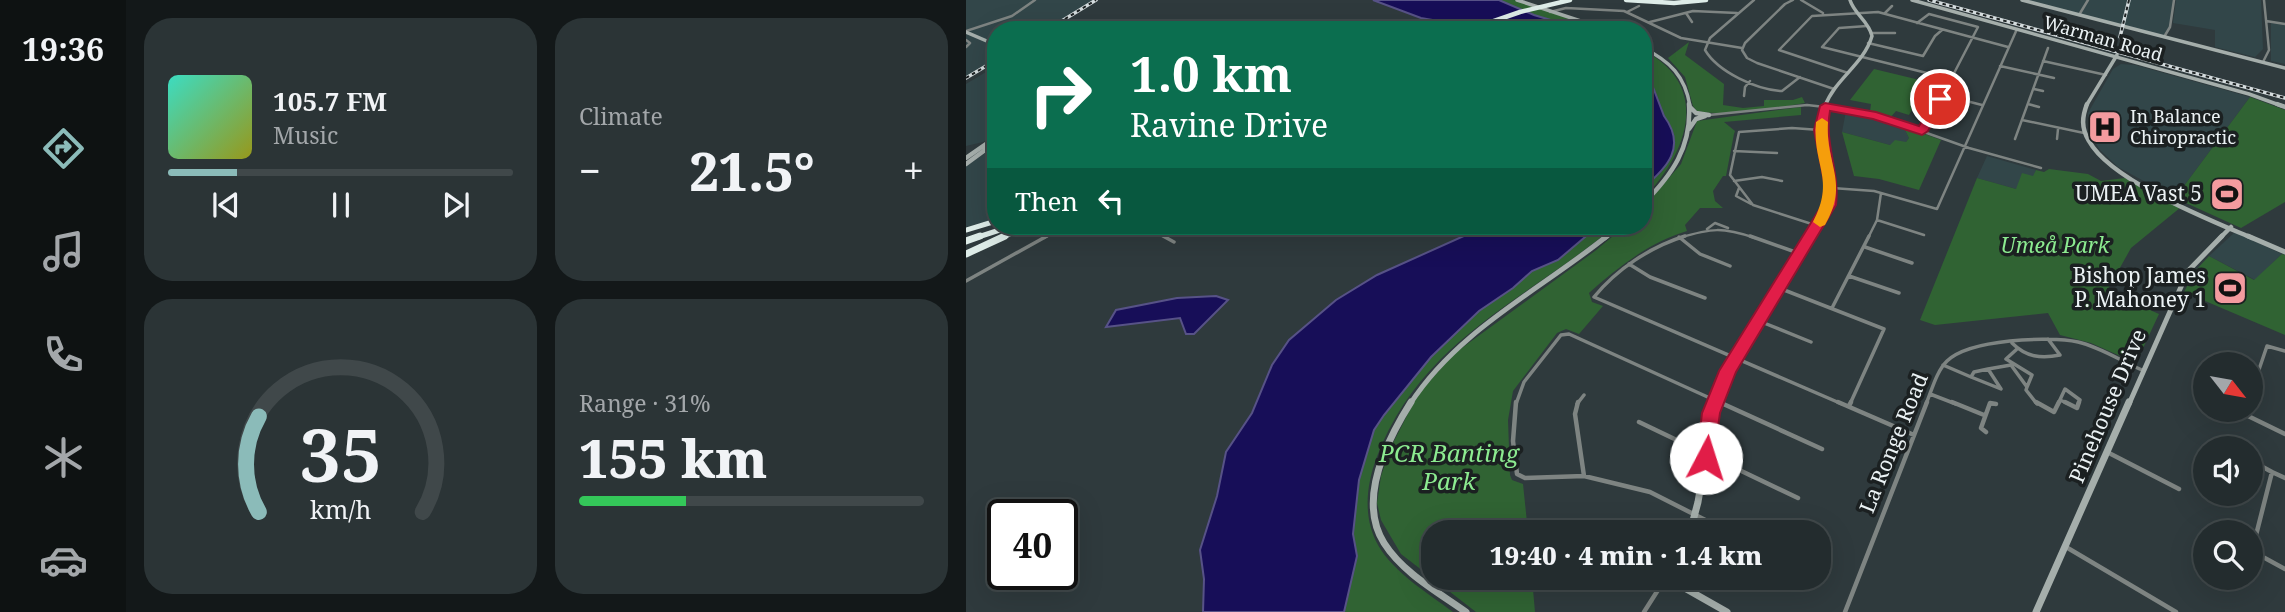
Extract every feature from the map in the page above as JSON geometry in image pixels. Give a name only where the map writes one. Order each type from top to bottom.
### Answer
[{"type":"highway","points":[[1481,21],[1542,2],[1570,0]]},
{"type":"highway","points":[[1626,0],[1674,3],[1706,0]]},
{"type":"highway","points":[[1639,3],[1690,0]]},
{"type":"highway","points":[[1494,21],[1550,2]]},
{"type":"highway","points":[[966,231],[987,225]]},
{"type":"highway","points":[[966,241],[987,234]]},
{"type":"highway","points":[[966,254],[1007,235]]},
{"type":"street","points":[[996,21],[1019,14],[1028,9],[1035,0]]},
{"type":"street","points":[[1517,0],[1579,21]]},
{"type":"street","points":[[1706,44],[1754,0]]},
{"type":"street","points":[[1742,48],[1785,4],[1793,0]]},
{"type":"street","points":[[1801,0],[1824,14]]},
{"type":"street","points":[[1694,520],[1715,400],[1735,358],[1829,205],[1832,188],[1820,130],[1825,106],[1834,89],[1860,58],[1871,33],[1851,7],[1850,0]]},
{"type":"street","name":"Warman Road","points":[[1912,0],[2285,105]]},
{"type":"street","name":"Warman Road","points":[[1918,0],[2285,105]]},
{"type":"street","points":[[2022,0],[2285,68]]},
{"type":"street","points":[[2079,15],[2088,0]]},
{"type":"street","points":[[2164,37],[2170,27],[2174,0]]},
{"type":"street","points":[[2263,62],[2269,50],[2264,0]]},
{"type":"street","points":[[1628,12],[1639,3]]},
{"type":"street","points":[[1885,13],[1892,6]]},
{"type":"street","points":[[1550,12],[1570,8],[1628,12],[1648,21]]},
{"type":"street","points":[[1652,21],[1670,14],[1723,10],[1738,14]]},
{"type":"street","points":[[1686,13],[1692,22]]},
{"type":"street","points":[[1848,73],[1779,50],[1810,17],[1856,13],[1885,13],[2008,47]]},
{"type":"street","points":[[1867,26],[1839,28],[1822,46],[1860,58],[1951,79],[1978,29],[1929,14],[1917,23]]},
{"type":"street","points":[[2266,21],[2285,24]]},
{"type":"street","points":[[1652,23],[1675,36],[1706,44],[1742,48]]},
{"type":"street","points":[[967,30],[987,24]]},
{"type":"street","points":[[1832,188],[1881,193],[1937,209],[2017,29],[2051,37]]},
{"type":"street","points":[[967,30],[987,39]]},
{"type":"street","points":[[1868,43],[1923,56],[1942,30]]},
{"type":"street","points":[[1871,33],[1895,33]]},
{"type":"street","points":[[966,40],[970,43],[966,47]]},
{"type":"street","points":[[1706,44],[1707,57],[1750,81],[1781,91],[1800,77]]},
{"type":"street","points":[[2072,45],[2105,57],[2111,66]]},
{"type":"street","points":[[1742,48],[1744,55],[1752,61],[1834,89]]},
{"type":"street","points":[[2015,139],[2048,48]]},
{"type":"street","points":[[1652,52],[1663,58],[1679,74],[1689,103],[1689,129],[1679,161],[1652,193]]},
{"type":"street","points":[[2116,56],[2084,113],[2084,133],[2099,154],[2127,177],[2285,252]]},
{"type":"street","points":[[2043,61],[2106,75]]},
{"type":"street","points":[[2080,69],[2082,61]]},
{"type":"street","points":[[2111,66],[2120,62],[2146,66]]},
{"type":"street","points":[[2000,66],[2054,78]]},
{"type":"street","points":[[1744,96],[1745,87],[1750,81]]},
{"type":"street","points":[[2034,89],[2043,91]]},
{"type":"street","points":[[1922,131],[1943,95],[1982,104]]},
{"type":"street","points":[[1689,103],[1695,112],[1709,115]]},
{"type":"street","points":[[2028,104],[2039,107]]},
{"type":"street","points":[[1689,117],[1807,105],[1825,106],[1876,116],[2040,168]]},
{"type":"street","points":[[1689,129],[1696,120],[1709,115]]},
{"type":"street","points":[[2022,120],[2084,133]]},
{"type":"street","points":[[1818,226],[1753,205],[1736,196],[1739,188],[1730,175],[1738,133],[1741,131],[1792,128],[1820,130]]},
{"type":"street","points":[[2057,129],[2057,139]]},
{"type":"street","points":[[966,158],[987,143]]},
{"type":"street","points":[[966,164],[987,149]]},
{"type":"street","points":[[1734,151],[1777,153]]},
{"type":"street","points":[[1734,181],[1762,177],[1782,181]]},
{"type":"street","points":[[1832,308],[1877,220],[1881,193]]},
{"type":"street","points":[[1877,220],[1924,235]]},
{"type":"street","name":"Pinehouse Drive","points":[[2036,612],[2188,271],[2231,228]]},
{"type":"street","points":[[1801,254],[1729,229],[1706,230],[1659,244],[1608,280],[1594,295],[1595,298],[1914,435]]},
{"type":"street","points":[[966,281],[1050,235]]},
{"type":"street","points":[[1161,235],[1174,242]]},
{"type":"street","points":[[1466,612],[1407,567],[1384,543],[1373,510],[1374,485],[1383,454],[1413,396],[1460,344],[1609,235]]},
{"type":"street","points":[[1679,237],[1700,254],[1730,266]]},
{"type":"street","points":[[1865,247],[1912,263]]},
{"type":"street","points":[[1629,264],[1650,277],[1705,298]]},
{"type":"street","points":[[1849,276],[1899,293]]},
{"type":"street","points":[[1779,288],[1884,329],[1849,407]]},
{"type":"street","points":[[1759,321],[1811,342]]},
{"type":"street","points":[[1707,520],[1650,492],[1584,477],[1519,476],[1515,469],[1512,421],[1516,396],[1527,375],[1560,335],[1569,334],[1822,449]]},
{"type":"street","points":[[2012,343],[2017,349],[2042,359],[2060,355],[2048,339]]},
{"type":"street","name":"La Ronge Road","points":[[1845,612],[1943,365],[1961,352],[2048,339],[2080,343],[2142,370]]},
{"type":"street","points":[[2263,358],[2267,346],[2285,351]]},
{"type":"street","points":[[2017,349],[2006,359],[2027,387]]},
{"type":"street","points":[[1943,365],[2001,389],[1988,369]]},
{"type":"street","points":[[1971,377],[1975,372],[2011,365],[2030,372],[2032,375],[2026,390],[2031,399],[2054,412],[2065,389],[2080,400],[2077,408],[2060,400]]},
{"type":"street","points":[[1930,394],[1984,415]]},
{"type":"street","points":[[1584,395],[1575,407],[1575,414],[1584,477]]},
{"type":"street","points":[[1986,432],[1981,428],[1984,415],[1990,403],[1996,404]]},
{"type":"street","points":[[1639,422],[1798,498]]},
{"type":"street","points":[[2260,422],[2285,434]]},
{"type":"street","points":[[2107,452],[2179,489]]},
{"type":"street","points":[[2263,467],[2285,478]]},
{"type":"street","points":[[2260,520],[2272,472]]},
{"type":"street","points":[[2065,547],[2176,612]]},
{"type":"street","points":[[2263,559],[2285,569]]},
{"type":"street","points":[[1644,612],[1659,590]]},
{"type":"street","points":[[1688,590],[1727,612]]},
{"type":"shaded area","points":[[966,0],[1095,0],[1060,21],[987,21],[987,64],[966,77]]},
{"type":"shaded area","points":[[1373,0],[1499,0],[1554,21],[1438,21],[1421,18]]},
{"type":"shaded area","points":[[2022,0],[2174,0],[2170,27],[2164,37]]},
{"type":"shaded area","points":[[2176,0],[2261,0],[2263,49],[2255,57],[2215,47],[2215,30],[2173,23]]},
{"type":"shaded area","points":[[2271,23],[2285,25],[2285,64],[2271,61]]},
{"type":"shaded area","points":[[2121,64],[2135,65],[2250,97],[2175,198],[2118,167],[2100,150],[2089,133],[2088,113],[2113,69]]},
{"type":"shaded area","points":[[987,71],[987,140],[966,146],[966,84]]},
{"type":"shaded area","points":[[1652,85],[1674,138],[1671,156],[1652,180]]},
{"type":"shaded area","points":[[1846,111],[1903,126],[1909,138],[1906,142],[1890,145],[1842,132]]},
{"type":"shaded area","points":[[987,152],[987,221],[966,227],[966,166]]},
{"type":"shaded area","points":[[1987,156],[2036,170],[2034,176],[2016,189],[1977,178]]},
{"type":"shaded area","points":[[2234,233],[2282,254],[2255,280],[2209,256]]},
{"type":"shaded area","points":[[1466,235],[1587,235],[1558,260],[1532,271],[1513,288],[1479,311],[1431,357],[1374,430],[1359,480],[1353,534],[1357,556],[1344,612],[1203,612],[1204,579],[1200,550],[1217,496],[1226,452],[1252,413],[1272,365],[1289,340],[1336,300],[1377,275]]},
{"type":"shaded area","points":[[1216,296],[1228,300],[1194,334],[1186,334],[1180,318],[1106,327],[1116,310],[1177,298]]},
{"type":"green space","points":[[1497,0],[1514,0],[1577,21],[1549,21]]},
{"type":"green space","points":[[1689,42],[1685,55],[1724,84],[1723,105],[1743,108],[1764,106],[1764,100],[1793,100],[1802,97],[1805,103],[1738,113],[1697,111],[1693,106],[1685,77],[1668,58]]},
{"type":"green space","points":[[1652,56],[1665,65],[1679,82],[1685,101],[1686,121],[1681,142],[1652,189]]},
{"type":"green space","points":[[1874,69],[1928,82],[1909,115],[1896,111],[1890,118],[1870,112],[1871,104],[1850,100]]},
{"type":"green space","points":[[2250,97],[2285,110],[2285,202],[2241,228],[2175,198]]},
{"type":"green space","name":"PCR Banting Park","points":[[1801,107],[1801,115],[1724,122],[1735,131],[1726,176],[1723,176],[1713,191],[1715,201],[1723,208],[1700,208],[1685,225],[1687,231],[1647,249],[1600,283],[1589,293],[1592,302],[1603,306],[1579,334],[1566,329],[1557,333],[1513,391],[1508,420],[1510,475],[1512,480],[1523,484],[1527,520],[1421,520],[1421,569],[1401,554],[1381,520],[1377,503],[1381,476],[1391,447],[1418,394],[1455,353],[1614,235],[1652,235],[1652,198],[1681,164],[1697,121]]},
{"type":"green space","points":[[1903,126],[1941,140],[1919,190],[1879,179],[1854,176],[1842,132],[1890,145],[1895,140],[1906,142],[1909,138]]},
{"type":"green space","name":"Umeå Park","points":[[2049,169],[2088,174],[2101,181],[2125,178],[2181,207],[2131,248],[2107,291],[2159,314],[2136,363],[2091,343],[2060,335],[2048,313],[1935,325],[1920,320],[1977,178],[2016,189],[2022,173],[2033,176],[2036,170],[2044,172]]},
{"type":"green space","points":[[1581,235],[1603,235],[1511,301],[1447,353],[1420,383],[1395,418],[1376,459],[1370,480],[1368,513],[1378,545],[1393,565],[1421,590],[1453,612],[1340,612],[1353,492],[1371,426],[1400,390],[1469,317]]},
{"type":"green space","points":[[2282,254],[2285,255],[2285,335],[2184,292],[2195,271],[2209,256],[2254,280]]},
{"type":"green space","name":"PCR Banting Park","points":[[1448,590],[1533,590],[1535,612],[1476,612]]},
{"type":"railway","points":[[1062,21],[1096,0]]},
{"type":"railway","points":[[1929,0],[2285,98]]},
{"type":"railway","points":[[2129,0],[2120,37],[2127,47],[2138,54]]},
{"type":"railway","points":[[966,78],[987,65]]},
{"type":"slow traffic","points":[[1820,222],[1829,205],[1832,188],[1821,138],[1822,122]]},
{"type":"place","name":"In Balance Chiropractic","points":[[2105,127]]},
{"type":"place","name":"UMEA Vast 5","points":[[2227,194]]},
{"type":"place","name":"Bishop James P. Mahoney 1","points":[[2230,288]]},
{"type":"route","points":[[1706,458],[1711,413],[1728,371],[1829,205],[1832,186],[1820,130],[1825,106],[1876,116],[1922,131],[1940,99]]}]
